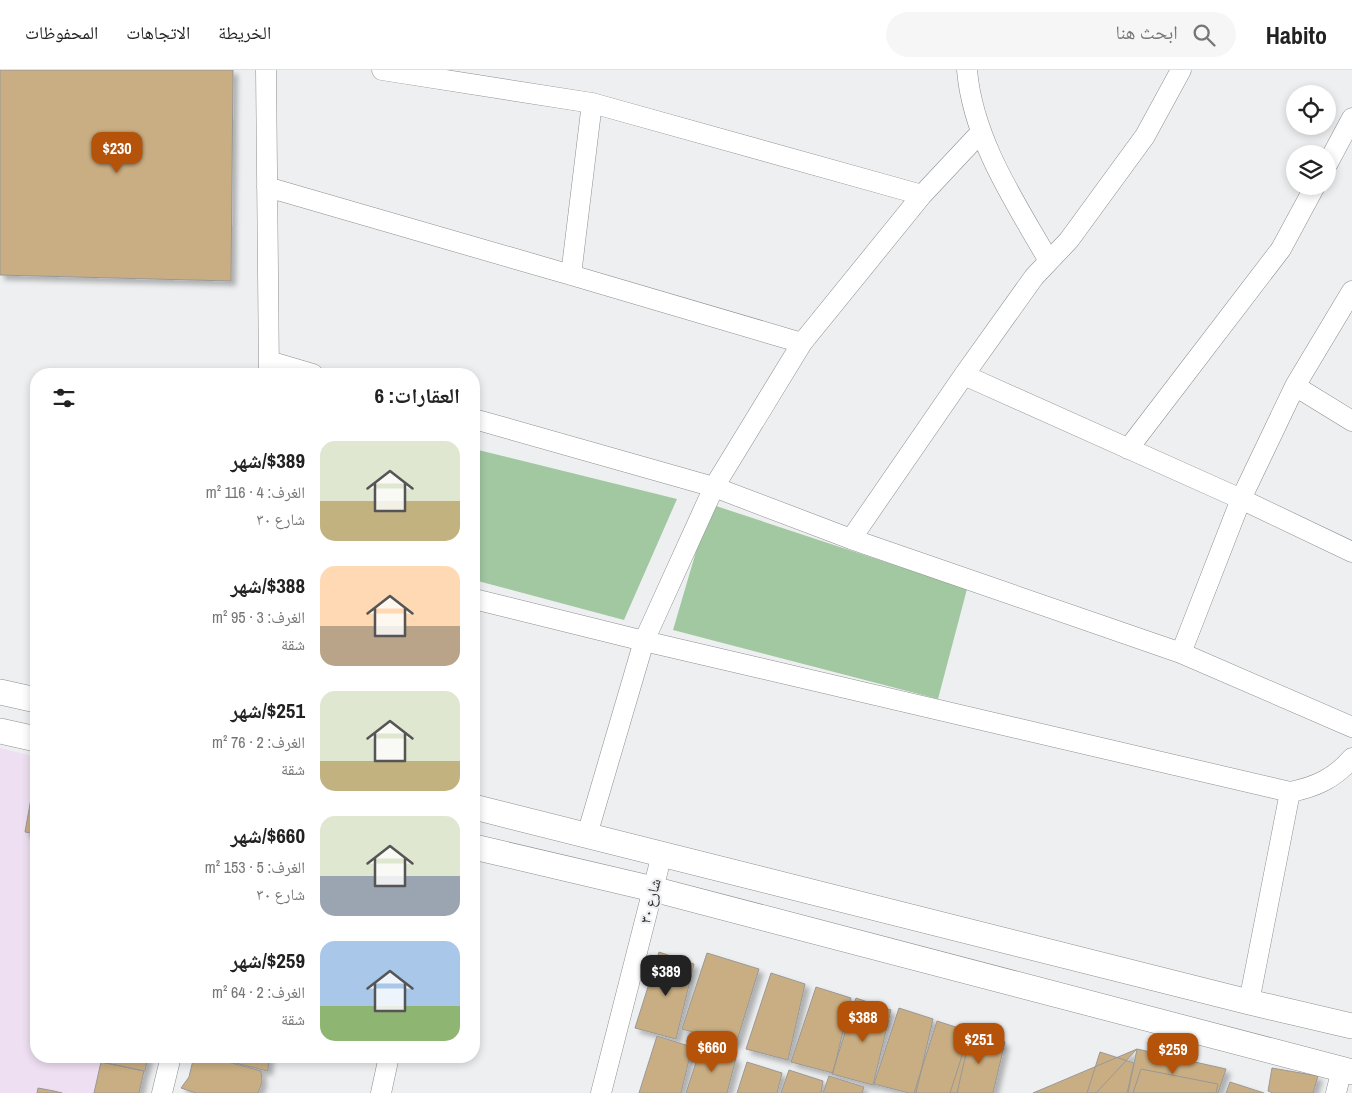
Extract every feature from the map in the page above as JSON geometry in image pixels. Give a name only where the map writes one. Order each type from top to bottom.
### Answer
[{"type":"street","points":[[266,70],[269,368]]},
{"type":"street","points":[[382,70],[592,103],[922,195]]},
{"type":"street","points":[[967,70],[981,132],[1005,183],[1049,262]]},
{"type":"street","points":[[851,539],[1034,277],[1069,240],[1145,136],[1181,70]]},
{"type":"street","points":[[571,275],[592,103]]},
{"type":"street","points":[[1336,148],[1352,118]]},
{"type":"street","points":[[587,836],[644,641],[714,487],[802,343],[922,195],[981,132]]},
{"type":"street","points":[[267,187],[802,343]]},
{"type":"street","points":[[1128,449],[1281,249],[1310,195]]},
{"type":"street","points":[[1181,654],[1241,500],[1295,386],[1352,291]]},
{"type":"street","points":[[964,375],[1352,552]]},
{"type":"street","points":[[1295,386],[1352,421]]},
{"type":"street","points":[[480,421],[714,487],[851,539],[1181,654],[1352,727]]},
{"type":"street","points":[[480,600],[644,641],[1290,792],[1310,788],[1328,780],[1352,758]]},
{"type":"street","points":[[0,692],[30,699]]},
{"type":"street","points":[[0,731],[30,738]]},
{"type":"street","points":[[1249,1002],[1290,792]]},
{"type":"street","points":[[480,809],[1249,1002],[1352,1026]]},
{"type":"street","points":[[480,848],[653,889],[1347,1070],[1336,1093]]},
{"type":"street","name":"شارع ٣٠","points":[[601,1093],[662,854]]},
{"type":"street","points":[[162,1093],[169,1063]]},
{"type":"street","points":[[381,1093],[388,1063]]},
{"type":"shaded area","points":[[0,748],[30,756],[30,1063],[146,1063],[139,1093],[0,1093]]},
{"type":"green space","points":[[480,450],[677,499],[624,620],[480,582]]},
{"type":"green space","points":[[710,504],[967,589],[938,699],[673,630]]},
{"type":"building","points":[[0,70],[233,70],[231,281],[0,275]]},
{"type":"building","points":[[30,804],[30,833],[25,832]]},
{"type":"building","points":[[659,952],[694,964],[676,1039],[635,1028]]},
{"type":"building","points":[[707,953],[759,969],[736,1044],[682,1029]]},
{"type":"building","points":[[771,973],[805,984],[788,1060],[746,1049]]},
{"type":"building","points":[[816,987],[851,998],[833,1073],[791,1062]]},
{"type":"building","points":[[856,998],[891,1010],[873,1085],[832,1074]]},
{"type":"building","points":[[899,1008],[933,1019],[916,1093],[874,1084]]},
{"type":"building","points":[[937,1021],[971,1032],[957,1093],[914,1093]]},
{"type":"building","points":[[970,1031],[1005,1042],[993,1093],[950,1093]]},
{"type":"building","points":[[657,1036],[692,1047],[681,1093],[639,1093]]},
{"type":"building","points":[[701,1047],[736,1058],[727,1093],[686,1093]]},
{"type":"building","points":[[1137,1049],[1226,1069],[1218,1093],[1128,1093]]},
{"type":"building","points":[[1137,1049],[1096,1093],[1033,1093]]},
{"type":"building","points":[[1100,1052],[1134,1063],[1127,1093],[1087,1093]]},
{"type":"building","points":[[747,1062],[782,1073],[777,1093],[737,1093]]},
{"type":"building","points":[[101,1063],[144,1071],[139,1093],[94,1093]]},
{"type":"building","points":[[106,1063],[147,1063],[145,1071]]},
{"type":"building","points":[[192,1063],[232,1063],[261,1071],[262,1082],[258,1093],[196,1093],[181,1088],[189,1077]]},
{"type":"building","points":[[235,1063],[269,1063],[268,1071]]},
{"type":"building","points":[[1272,1068],[1318,1076],[1313,1093],[1273,1093],[1268,1091]]},
{"type":"building","points":[[1141,1069],[1218,1084],[1216,1093],[1133,1093]]},
{"type":"building","points":[[789,1070],[823,1081],[821,1093],[781,1093]]},
{"type":"building","points":[[829,1076],[864,1087],[862,1093],[823,1093]]},
{"type":"building","points":[[1230,1082],[1264,1093],[1226,1093]]},
{"type":"building","points":[[38,1088],[54,1091],[62,1093],[37,1093]]}]
